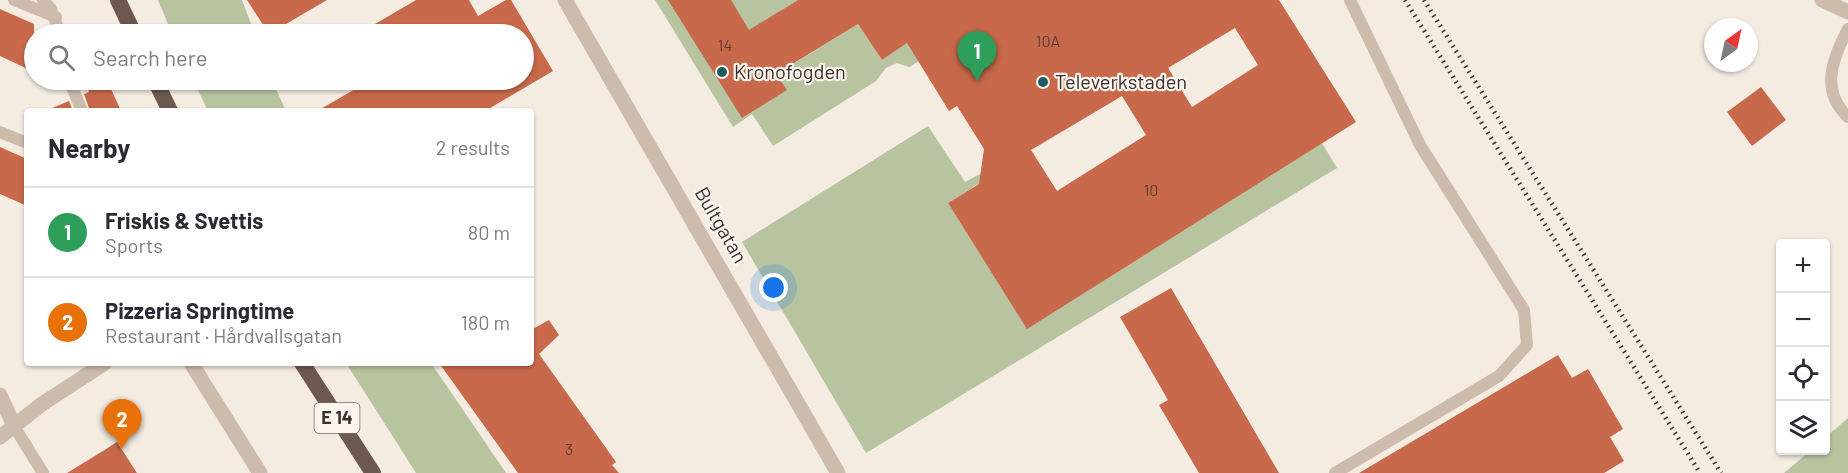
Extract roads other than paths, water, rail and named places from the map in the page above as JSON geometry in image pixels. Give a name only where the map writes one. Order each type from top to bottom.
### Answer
[{"type":"highway","points":[[118,0],[129,24]]},
{"type":"highway","points":[[160,90],[169,108]]},
{"type":"highway","name":"E 14","points":[[304,366],[373,473]]},
{"type":"street","name":"Bultgatan","points":[[566,0],[838,473]]},
{"type":"street","points":[[1822,0],[1848,12]]},
{"type":"street","points":[[0,437],[42,404],[100,366]]},
{"type":"street","points":[[193,366],[260,473]]},
{"type":"street","points":[[0,395],[14,426]]},
{"type":"lane","points":[[14,0],[56,17]]},
{"type":"lane","points":[[43,0],[56,17],[58,24]]},
{"type":"lane","points":[[1335,473],[1499,376],[1527,345],[1524,310],[1420,145],[1350,0]]},
{"type":"lane","points":[[1848,29],[1840,45],[1830,77],[1836,106],[1848,117]]},
{"type":"lane","points":[[73,90],[81,108]]},
{"type":"lane","points":[[0,132],[24,142]]},
{"type":"lane","points":[[14,426],[43,473]]},
{"type":"railway","points":[[1405,0],[1700,473]]},
{"type":"railway","points":[[1424,0],[1721,473]]},
{"type":"place","name":"Kronofogden","points":[[722,72]]},
{"type":"place","name":"Friskis & Svettis","points":[[977,81]]},
{"type":"place","name":"Televerkstaden","points":[[1043,82]]},
{"type":"place","name":"Pizzeria Springtime","points":[[122,449]]}]
